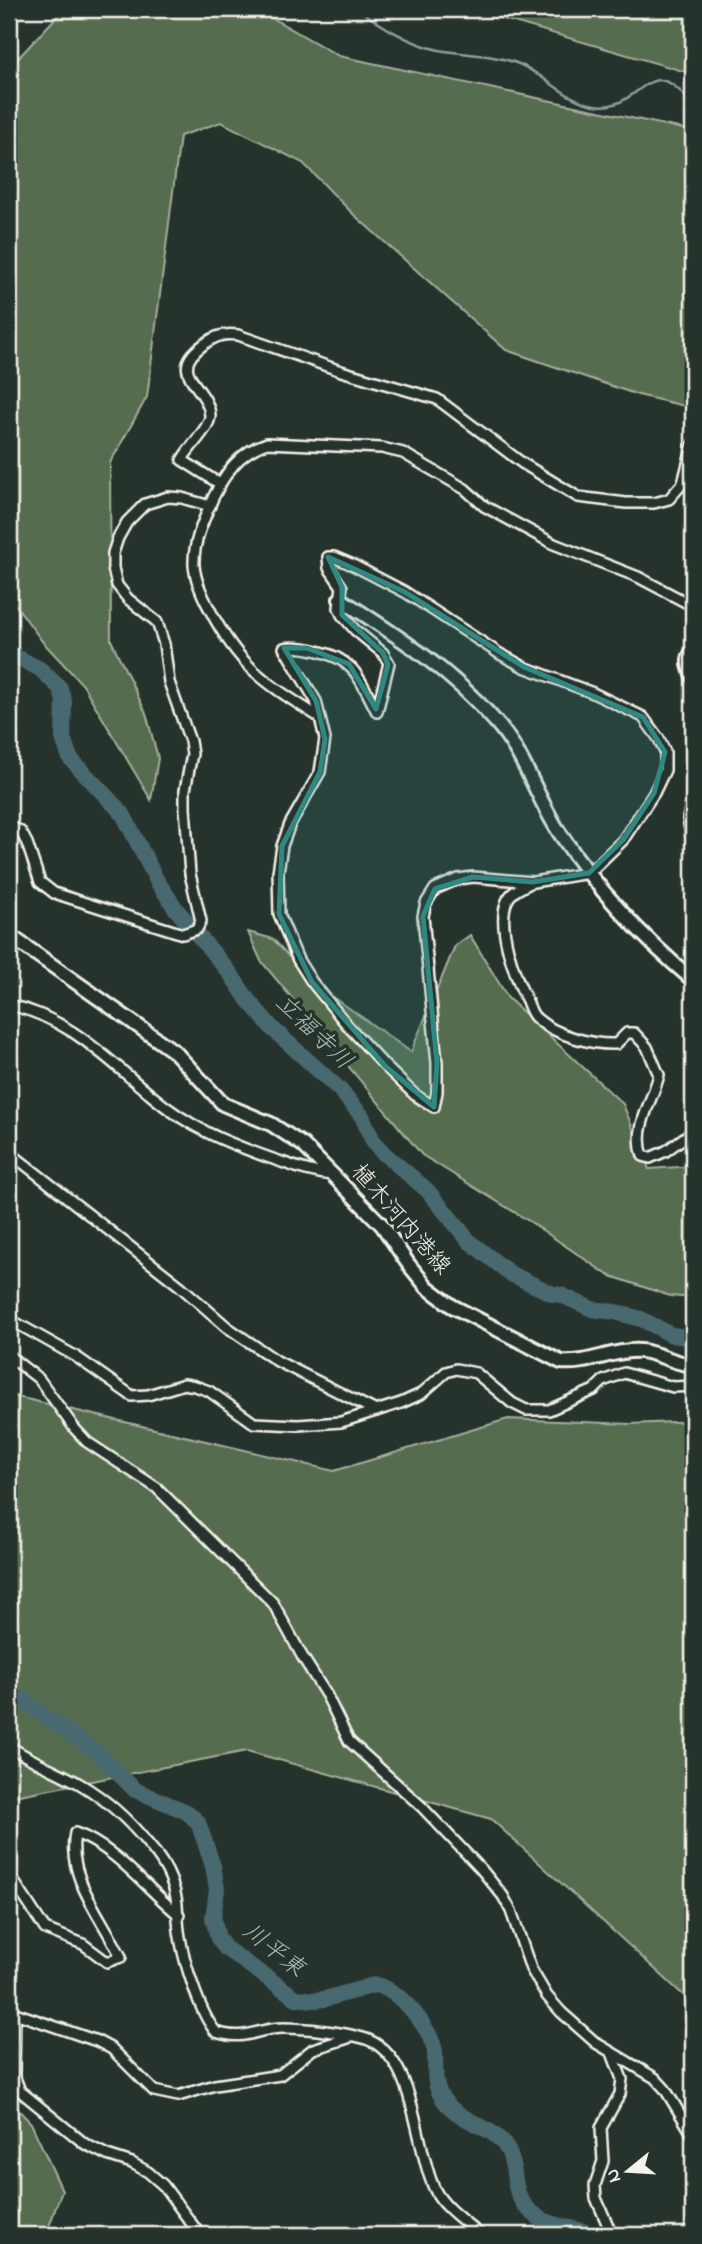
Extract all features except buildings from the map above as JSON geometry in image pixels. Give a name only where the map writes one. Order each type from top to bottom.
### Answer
[{"type":"main road","points":[[341,599],[429,659],[495,721],[527,769],[561,835],[589,873],[657,950],[693,980]]},
{"type":"main road","points":[[693,651],[689,656],[693,676]]},
{"type":"main road","points":[[693,804],[690,819],[693,834]]},
{"type":"main road","name":"植木河内港線","points":[[9,935],[174,1052],[223,1104],[271,1124],[303,1145],[382,1225],[427,1287],[452,1306],[561,1363],[576,1364],[608,1354],[642,1352],[693,1365]]},
{"type":"street","points":[[220,484],[182,460],[208,426],[210,415],[204,398],[189,378],[188,363],[212,338],[225,333],[436,399],[522,463],[578,497],[626,503],[654,503],[669,499],[683,483],[693,444]]},
{"type":"street","points":[[319,717],[268,685],[237,654],[210,610],[194,564],[200,530],[220,484],[250,449],[267,443],[382,448],[403,453],[465,489],[484,506],[554,544],[638,577],[693,606]]},
{"type":"street","points":[[9,825],[21,832],[40,882],[54,893],[163,929],[183,933],[197,929],[201,921],[190,874],[185,808],[185,790],[192,754],[190,741],[169,682],[158,622],[128,599],[117,585],[113,553],[127,522],[145,504],[168,497],[210,506]]},
{"type":"street","points":[[328,557],[344,561],[405,592],[524,667],[624,706],[643,717],[659,739],[664,752],[665,770],[654,793],[623,840],[589,873],[533,882],[473,877],[458,879],[435,889],[426,903],[423,916],[437,1063],[434,1107],[415,1095],[385,1066],[319,991],[298,960],[279,914],[278,872],[282,846],[290,824],[320,772],[326,739],[316,701],[284,648],[307,648],[331,654],[349,664],[377,712],[389,663],[383,653],[355,630],[342,615],[339,608],[341,599],[342,587],[329,568],[328,557]]},
{"type":"street","points":[[533,882],[514,892],[508,899],[504,913],[510,964],[534,1017],[558,1031],[584,1041],[616,1044],[627,1033],[634,1032],[647,1047],[659,1075],[640,1130],[638,1142],[643,1156],[650,1158],[666,1151],[693,1131]]},
{"type":"street","points":[[9,1005],[48,1018],[90,1042],[153,1097],[192,1125],[218,1139],[314,1174],[332,1174]]},
{"type":"street","points":[[9,1152],[180,1286],[227,1327],[277,1361],[376,1411]]},
{"type":"street","points":[[9,1319],[75,1356],[132,1396],[148,1395],[184,1384],[195,1386],[209,1391],[254,1423],[341,1422],[421,1394],[446,1372],[456,1369],[476,1373],[512,1403],[526,1410],[549,1410],[594,1390],[603,1381],[624,1373],[673,1387],[693,1386]]},
{"type":"street","points":[[9,1356],[39,1379],[87,1442],[157,1488],[273,1604],[327,1696],[349,1741],[373,1765],[401,1786],[481,1869],[503,1896],[531,1969],[547,1996],[596,2043],[655,2078],[665,2089],[693,2135]]},
{"type":"street","points":[[10,1748],[81,1785],[109,1804],[132,1824],[155,1852],[171,1878],[179,1906],[183,1950],[203,2012],[216,2032],[238,2037],[284,2028],[357,2037],[375,2042],[392,2058],[399,2069],[410,2102],[428,2172],[436,2192],[441,2200],[480,2235]]},
{"type":"street","points":[[9,1874],[45,1929],[83,1944],[107,1962],[121,1956],[89,1901],[72,1856],[75,1833],[112,1854],[158,1899],[179,1915]]},
{"type":"street","points":[[200,2235],[163,2185],[148,2172],[85,2144],[20,2091],[14,2075],[12,2012],[97,2041],[112,2049],[154,2091],[178,2096],[215,2085],[280,2075],[313,2049],[357,2037]]},
{"type":"street","points":[[612,2053],[622,2079],[620,2094],[601,2129],[603,2161],[594,2185],[596,2198],[612,2235]]},
{"type":"highlighted area","points":[[328,557],[405,592],[524,667],[643,717],[665,752],[654,793],[623,840],[589,873],[533,882],[473,877],[435,889],[423,916],[437,1063],[434,1107],[385,1066],[312,982],[279,914],[282,846],[320,772],[325,739],[316,701],[284,648],[307,648],[349,664],[376,709],[388,665],[383,653],[342,615],[342,587]]},
{"type":"green space","points":[[88,9],[256,9],[339,56],[693,131],[693,408],[638,395],[506,350],[352,213],[303,163],[221,122],[180,136],[147,397],[110,463],[111,640],[146,713],[158,758],[151,800],[83,685],[42,641],[9,596],[9,68],[61,12]]},
{"type":"green space","points":[[469,9],[693,9],[693,74]]},
{"type":"green space","points":[[248,932],[273,939],[312,982],[411,1052],[455,946],[470,935],[508,998],[623,1104],[649,1169],[693,1166],[693,1298],[670,1296],[608,1275],[532,1223],[422,1155],[261,961]]},
{"type":"green space","points":[[9,1395],[334,1471],[508,1419],[631,1424],[693,1421],[693,2004],[491,1819],[247,1751],[9,1797]]},
{"type":"green space","points":[[9,2100],[31,2123],[62,2190],[46,2235],[9,2235]]},
{"type":"waterway","points":[[358,9],[397,34],[428,47],[500,58],[519,64],[564,93],[594,105],[610,105],[624,100],[654,81],[665,81],[678,89],[693,106]]},
{"type":"waterway","name":"立福寺川","points":[[9,653],[40,669],[60,688],[64,701],[63,738],[70,758],[123,814],[157,881],[176,909],[273,1029],[339,1089],[362,1116],[372,1139],[381,1151],[427,1190],[470,1242],[511,1274],[553,1294],[592,1309],[641,1319],[672,1335],[693,1338]]},
{"type":"waterway","name":"川平東","points":[[9,1690],[101,1756],[135,1790],[187,1812],[198,1822],[213,1866],[217,1889],[213,1918],[218,1938],[225,1948],[296,1998],[325,1999],[374,1985],[393,1993],[403,2001],[421,2021],[433,2043],[440,2094],[454,2111],[491,2133],[506,2147],[513,2165],[517,2191],[528,2209],[544,2221],[593,2235]]}]
